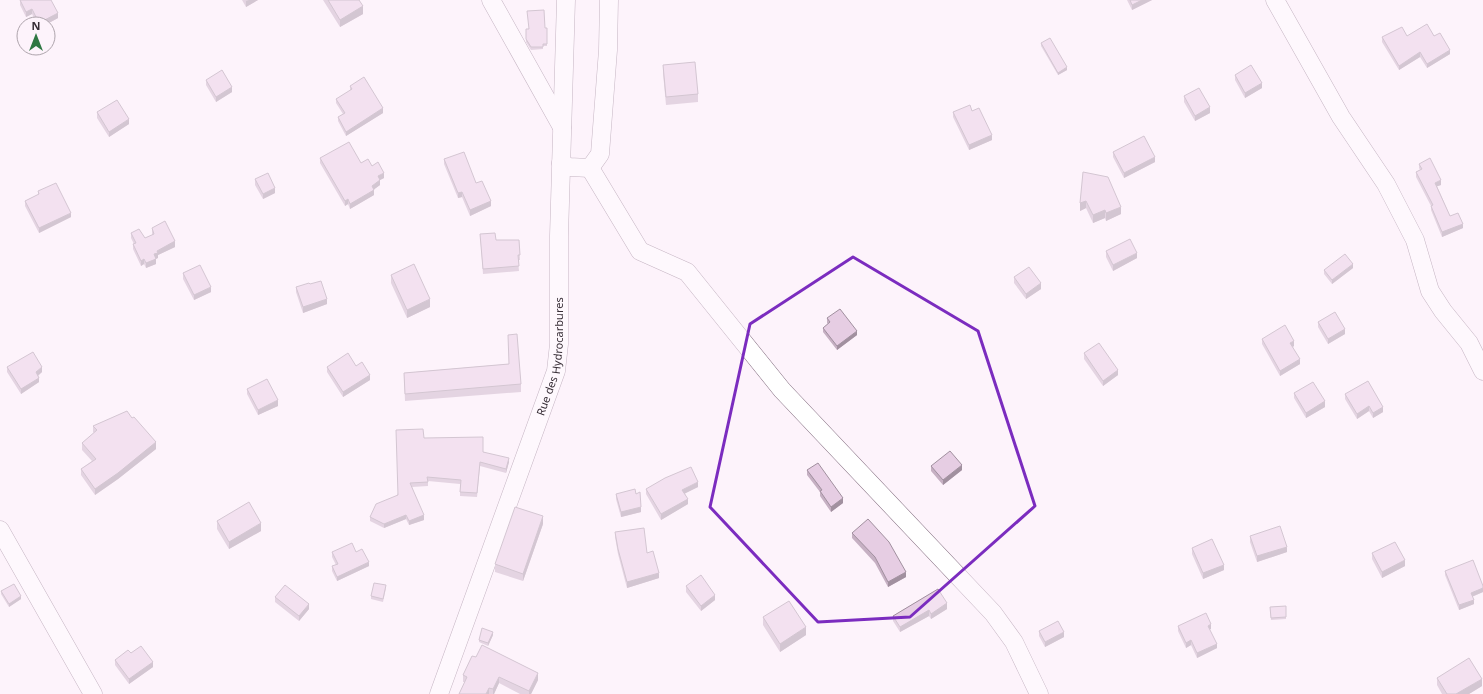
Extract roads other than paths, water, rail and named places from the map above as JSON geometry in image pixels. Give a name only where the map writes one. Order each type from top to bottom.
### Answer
[{"type":"street","points":[[491,0],[562,128]]},
{"type":"street","name":"Rue des Hydrocarbures","points":[[439,694],[556,371],[559,344],[561,163],[566,0]]},
{"type":"street","points":[[590,168],[600,154],[608,50],[609,0]]},
{"type":"street","points":[[1275,0],[1341,117],[1386,184],[1415,240],[1430,291],[1443,311],[1469,343],[1483,371]]},
{"type":"street","points":[[561,163],[569,167],[590,168]]},
{"type":"street","points":[[590,168],[640,251],[687,272],[782,390],[993,613],[1014,642],[1039,694]]},
{"type":"street","points":[[0,530],[93,694]]}]
